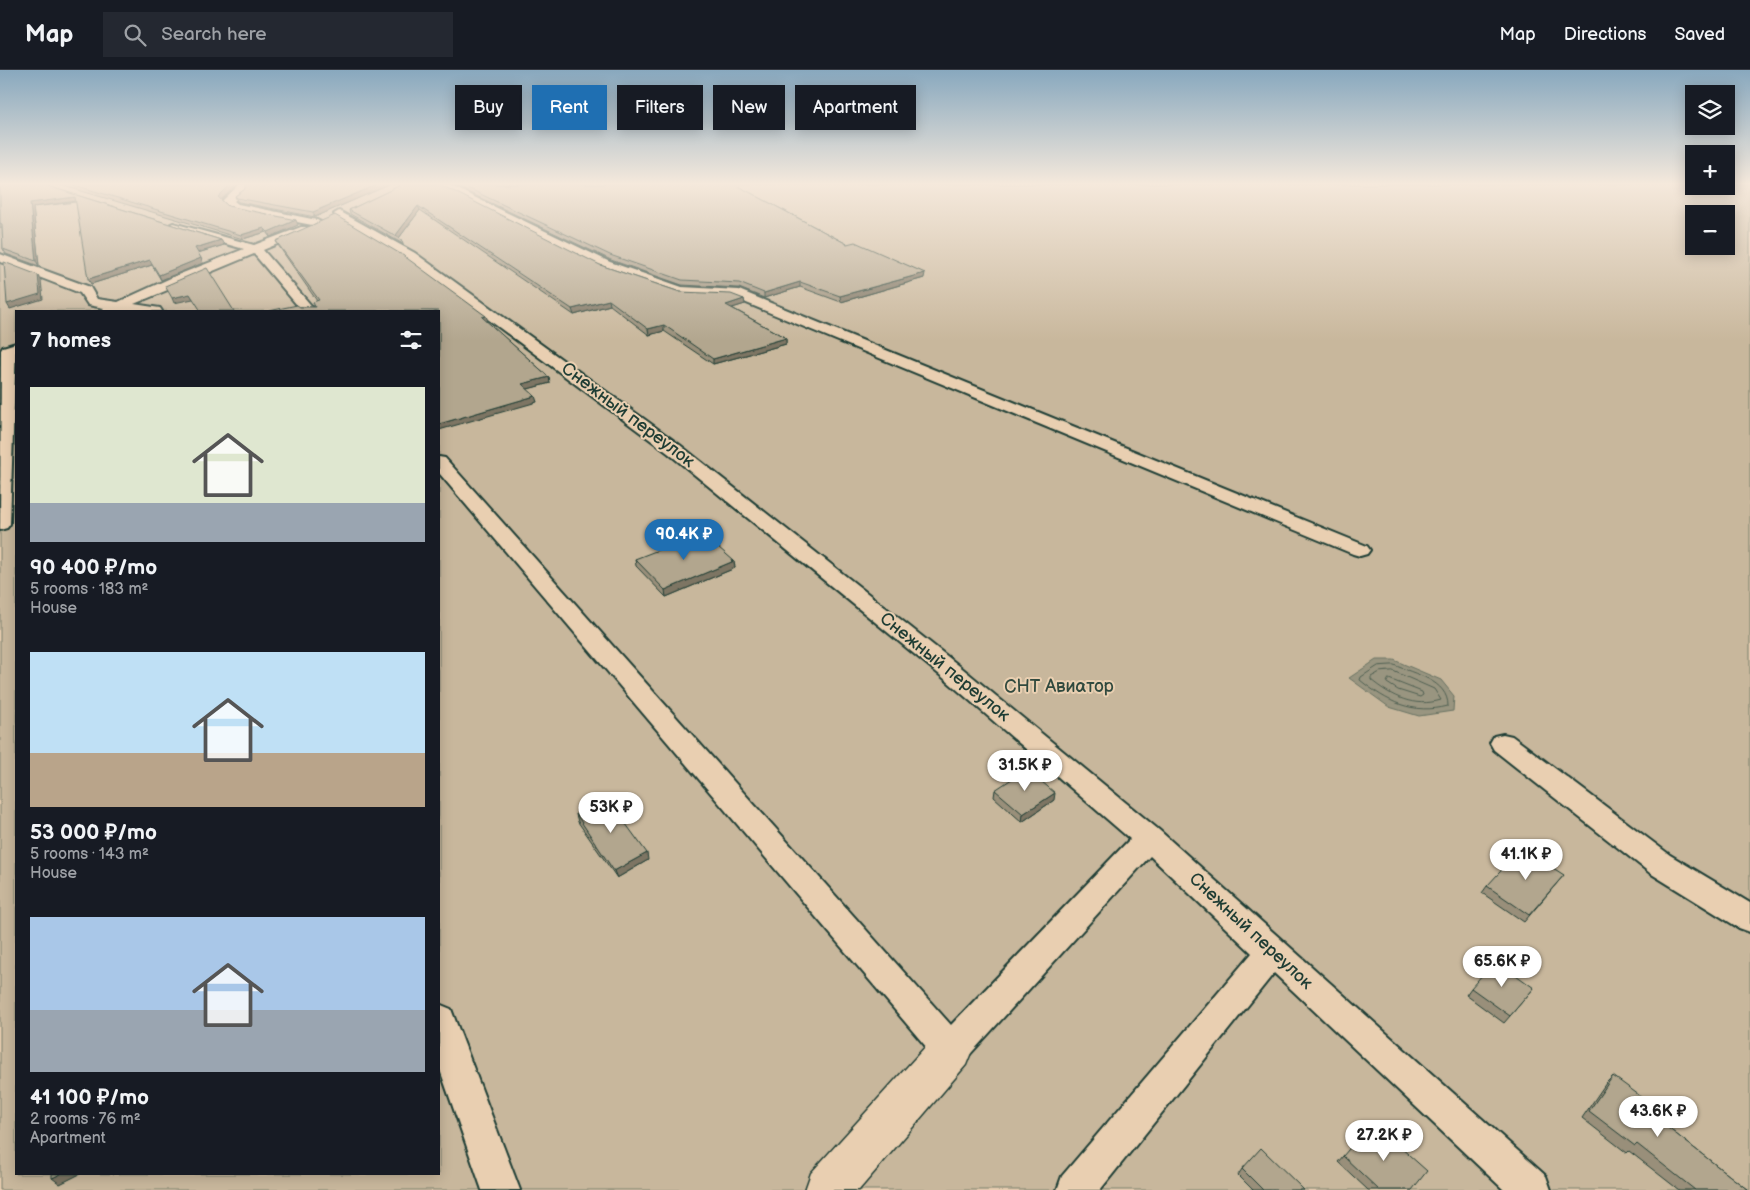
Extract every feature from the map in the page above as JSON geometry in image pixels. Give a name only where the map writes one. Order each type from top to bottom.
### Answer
[{"type":"street","points":[[828,1190],[951,1050]]},
{"type":"lane","points":[[212,236],[256,249],[308,310]]},
{"type":"lane","points":[[114,309],[178,279],[286,236]]},
{"type":"lane","name":"Снежный переулок","points":[[381,236],[411,256],[674,449],[954,674],[1149,838],[1532,1190]]},
{"type":"lane","points":[[546,236],[606,265],[680,291],[734,293],[1360,550]]},
{"type":"lane","points":[[0,258],[85,290],[93,302],[114,309],[134,310]]},
{"type":"lane","points":[[0,524],[12,349]]},
{"type":"lane","points":[[440,463],[951,1050],[1149,838]]},
{"type":"lane","points":[[1503,743],[1660,864],[1750,919]]},
{"type":"lane","points":[[1076,1190],[1273,951]]},
{"type":"lane","points":[[440,1023],[501,1190]]},
{"type":"green space","name":"СНТ Авиатор","points":[[0,236],[1685,236],[1685,255],[1735,255],[1735,236],[1750,236],[1750,1190],[0,1190]]},
{"type":"water","points":[[1376,660],[1394,660],[1441,680],[1454,696],[1453,711],[1419,716],[1389,707],[1349,678]]},
{"type":"building","points":[[2,236],[33,236],[36,261],[3,249]]},
{"type":"building","points":[[81,236],[209,236],[221,240],[195,248],[201,258],[159,275],[150,260],[88,279]]},
{"type":"building","points":[[287,236],[371,236],[404,256],[486,316],[482,317],[549,377],[522,384],[535,396],[440,424],[440,310],[274,310],[297,305],[300,307],[315,307],[313,302],[319,300],[276,241]]},
{"type":"building","points":[[463,236],[543,236],[600,265],[680,292],[731,294],[744,299],[726,305],[786,338],[713,359],[664,325],[648,329],[609,300],[572,309]]},
{"type":"building","points":[[570,236],[832,236],[847,244],[855,242],[925,273],[840,296],[800,282],[764,293],[739,283],[682,280],[610,255]]},
{"type":"building","points":[[4,262],[38,275],[40,294],[7,304]]},
{"type":"building","points":[[207,268],[233,310],[200,310],[190,294],[172,298],[165,286]]},
{"type":"building","points":[[702,533],[734,561],[665,590],[635,559]]},
{"type":"building","points":[[1027,769],[1055,793],[1023,814],[995,790]]},
{"type":"building","points":[[607,798],[647,853],[614,871],[576,814]]},
{"type":"building","points":[[1522,848],[1564,875],[1529,915],[1487,886]]},
{"type":"building","points":[[1495,960],[1534,988],[1510,1016],[1471,988]]},
{"type":"building","points":[[1613,1076],[1658,1109],[1654,1117],[1748,1190],[1695,1190],[1637,1144],[1635,1146],[1589,1111]]},
{"type":"building","points":[[1372,1122],[1427,1171],[1412,1190],[1379,1190],[1343,1156]]},
{"type":"building","points":[[1261,1148],[1304,1190],[1263,1190],[1242,1169]]}]
